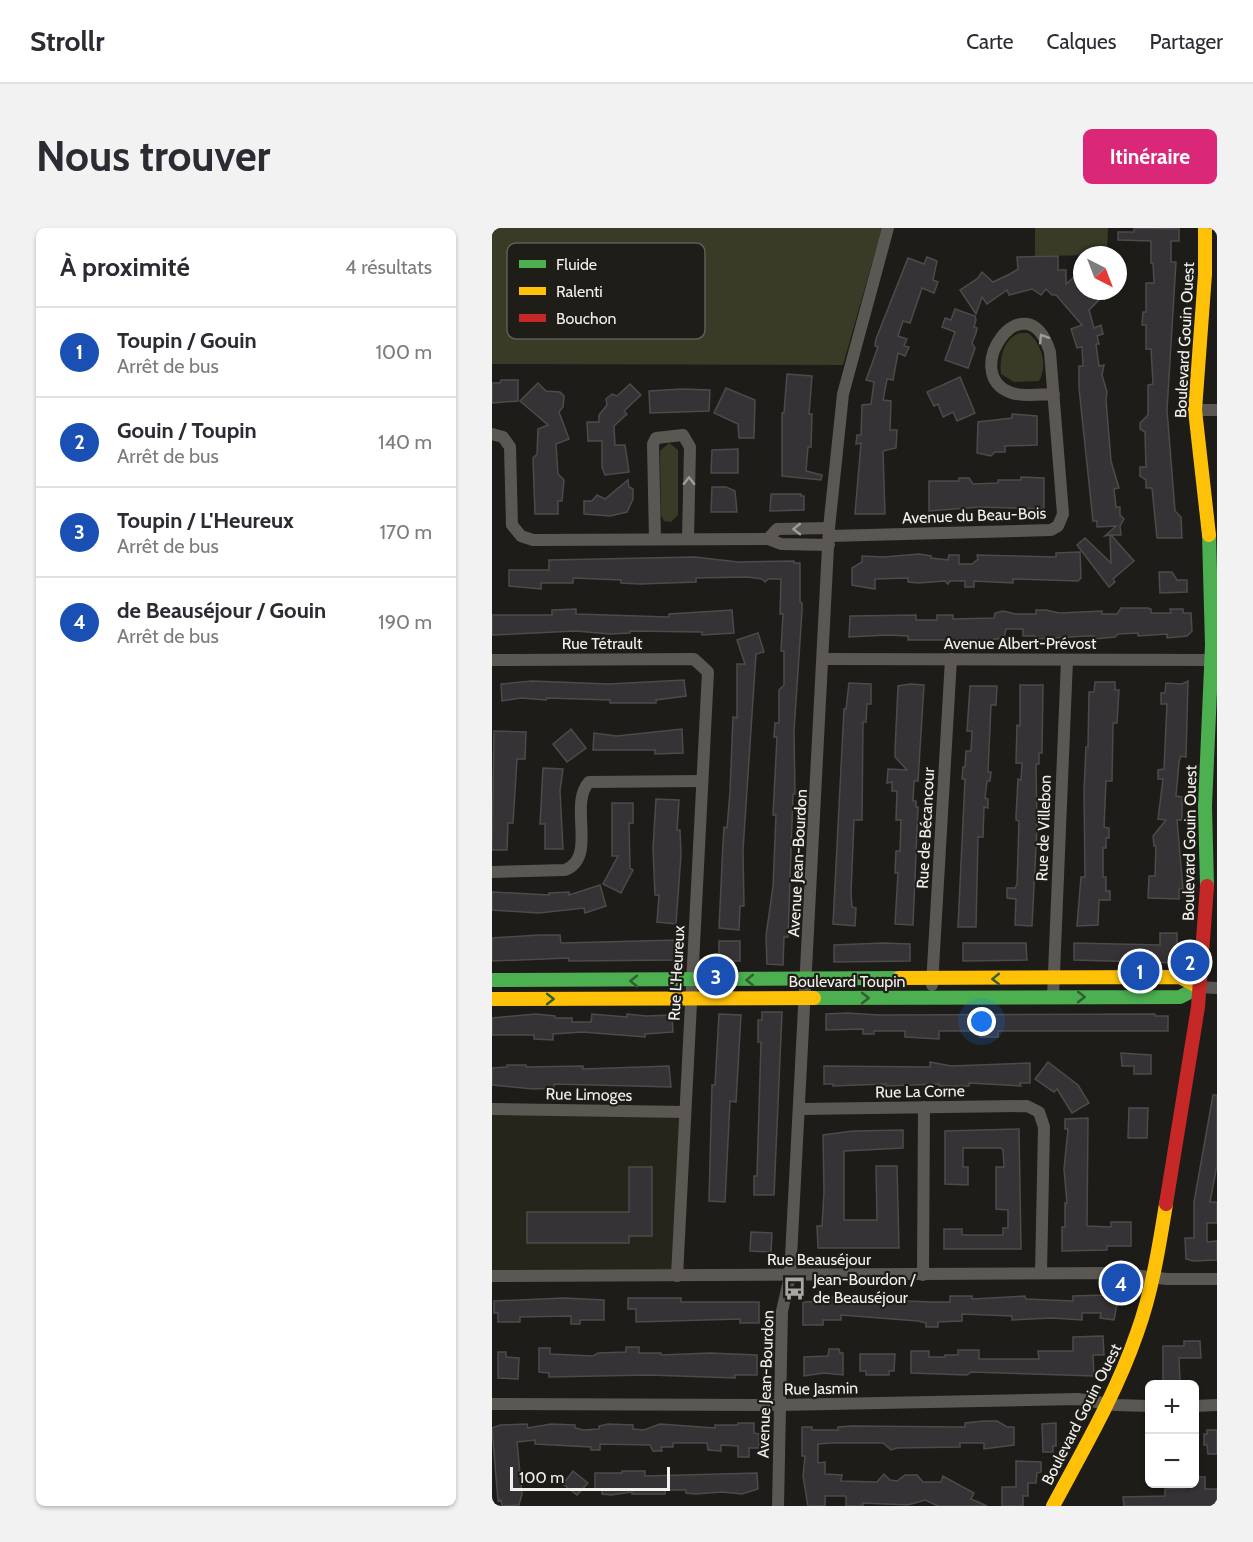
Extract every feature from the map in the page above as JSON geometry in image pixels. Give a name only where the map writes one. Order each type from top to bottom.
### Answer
[{"type":"street","name":"Avenue Jean-Bourdon","points":[[778,1506],[782,1311],[790,1276],[808,979],[829,536],[843,394],[888,228]]},
{"type":"street","name":"Boulevard Gouin Ouest","points":[[1053,1506],[1108,1404],[1132,1351],[1153,1277],[1199,987],[1207,891],[1205,806],[1214,660],[1211,556],[1195,410],[1205,274],[1204,228]]},
{"type":"street","name":"Avenue du Beau-Bois","points":[[492,434],[503,437],[510,447],[512,525],[521,536],[533,540],[768,538],[777,529],[829,536],[1051,530],[1058,526],[1063,514],[1054,394],[1050,352],[1046,339],[1035,327],[1023,325],[1010,327],[1001,334],[993,353],[992,369],[996,381],[1011,393],[1054,394]]},
{"type":"street","points":[[1195,410],[1217,410]]},
{"type":"street","points":[[655,539],[653,444],[656,438],[662,435],[683,435],[690,447],[688,539]]},
{"type":"street","name":"Avenue Albert-Prévost","points":[[824,658],[1214,660]]},
{"type":"street","name":"Rue Tétrault","points":[[492,660],[694,659],[708,672]]},
{"type":"street","name":"Rue de Bécancour","points":[[932,998],[951,659]]},
{"type":"street","name":"Rue de Villebon","points":[[1053,997],[1067,660]]},
{"type":"street","name":"Rue L'Heureux","points":[[677,1276],[708,672]]},
{"type":"street","points":[[492,872],[564,870],[574,866],[580,857],[582,796],[589,782],[702,781]]},
{"type":"street","name":"Boulevard Toupin","points":[[492,980],[933,980],[1180,977],[1199,987]]},
{"type":"street","name":"Boulevard Toupin","points":[[492,999],[1180,996],[1199,987],[1217,987]]},
{"type":"street","name":"Rue La Corne","points":[[800,1109],[1027,1106],[1039,1112],[1044,1127],[1041,1274]]},
{"type":"street","points":[[923,1275],[924,1107]]},
{"type":"street","name":"Rue Limoges","points":[[492,1109],[685,1112]]},
{"type":"street","name":"Rue Beauséjour","points":[[492,1276],[1134,1273],[1153,1277],[1217,1279]]},
{"type":"street","name":"Rue Jasmin","points":[[492,1404],[779,1405],[1078,1399],[1108,1404],[1145,1406]]},
{"type":"street","points":[[1199,1406],[1217,1405]]},
{"type":"shaded area","points":[[492,1109],[685,1112],[677,1276],[492,1276]]},
{"type":"green space","points":[[492,228],[882,228],[843,365],[492,364]]},
{"type":"green space","points":[[1035,228],[1108,228],[1107,246],[1073,246],[1073,255],[1035,256]]},
{"type":"green space","points":[[1020,333],[1028,333],[1040,349],[1043,368],[1039,381],[1014,382],[1001,374],[1001,362],[1006,344]]},
{"type":"green space","points":[[669,443],[678,450],[678,515],[671,522],[664,521],[661,515],[660,451]]},
{"type":"building","points":[[1134,228],[1179,229],[1179,241],[1171,241],[1171,262],[1176,262],[1167,410],[1175,511],[1181,517],[1182,538],[1157,538],[1152,488],[1146,488],[1146,480],[1140,476],[1140,467],[1146,467],[1145,432],[1140,429],[1140,423],[1148,415],[1148,385],[1153,384],[1151,349],[1146,349],[1146,325],[1142,325],[1143,312],[1146,312],[1146,283],[1154,283],[1151,241],[1118,240],[1118,232],[1134,232]]},
{"type":"building","points":[[1058,256],[1058,270],[1066,270],[1066,284],[1073,278],[1073,300],[1099,300],[1089,310],[1094,328],[1101,325],[1103,334],[1097,336],[1099,344],[1096,344],[1099,366],[1104,365],[1102,375],[1107,392],[1111,461],[1119,488],[1114,489],[1116,507],[1120,507],[1120,515],[1124,519],[1120,526],[1121,535],[1111,535],[1134,561],[1113,579],[1115,582],[1109,587],[1077,545],[1085,538],[1111,563],[1110,535],[1105,536],[1116,526],[1097,527],[1097,521],[1093,521],[1079,388],[1079,366],[1083,366],[1082,347],[1077,348],[1071,329],[1082,325],[1056,295],[1052,295],[1046,289],[1041,295],[1032,289],[1009,295],[1007,290],[987,304],[982,297],[976,314],[960,290],[977,279],[982,272],[993,282],[1010,274],[1018,269],[1017,257]]},
{"type":"building","points":[[927,257],[937,261],[933,280],[938,282],[934,293],[922,288],[910,323],[903,321],[898,336],[907,339],[904,346],[909,347],[905,356],[898,353],[893,380],[887,379],[883,400],[891,401],[890,430],[897,430],[896,448],[883,451],[885,514],[855,514],[861,443],[856,444],[857,435],[861,435],[862,405],[871,404],[874,382],[866,380],[878,347],[875,346],[876,339],[908,258],[924,264]]},
{"type":"building","points":[[955,309],[975,316],[976,320],[974,327],[977,328],[972,343],[975,348],[968,368],[945,360],[955,332],[942,327],[945,318],[951,320]]},
{"type":"building","points":[[787,374],[812,376],[809,414],[812,414],[811,447],[808,447],[806,471],[822,475],[821,480],[782,476],[782,413],[784,413]]},
{"type":"building","points":[[960,377],[975,413],[957,421],[953,412],[943,417],[938,404],[934,406],[927,392]]},
{"type":"building","points":[[501,380],[518,380],[518,401],[492,403],[492,383],[500,383]]},
{"type":"building","points":[[538,383],[546,391],[560,392],[564,396],[563,407],[559,412],[569,439],[556,444],[558,474],[564,480],[562,501],[558,501],[558,514],[535,514],[533,458],[537,454],[538,429],[548,425],[520,401]]},
{"type":"building","points":[[630,384],[641,395],[624,411],[627,414],[614,426],[615,445],[625,445],[629,472],[605,475],[602,467],[602,441],[588,441],[587,422],[599,422],[599,415],[607,405],[606,399],[612,394],[617,396]]},
{"type":"building","points":[[726,388],[755,400],[754,438],[739,438],[738,424],[714,413]]},
{"type":"building","points":[[710,390],[709,411],[650,413],[649,391]]},
{"type":"building","points":[[1012,414],[1037,416],[1037,445],[1005,446],[1005,452],[995,452],[991,456],[977,453],[978,422],[1012,418]]},
{"type":"building","points":[[738,449],[738,473],[711,473],[712,450]]},
{"type":"building","points":[[1021,477],[1044,478],[1044,509],[980,507],[929,511],[929,481],[959,481],[959,478],[969,478],[973,484],[998,483],[998,480],[1021,480]]},
{"type":"building","points":[[628,480],[629,487],[633,489],[633,499],[627,512],[610,516],[584,514],[584,501],[592,501],[597,495],[605,499]]},
{"type":"building","points":[[712,487],[726,487],[735,491],[737,512],[711,512]]},
{"type":"building","points":[[771,494],[801,494],[804,496],[804,510],[770,511]]},
{"type":"building","points":[[1080,552],[1081,578],[1078,581],[1013,579],[1013,583],[974,581],[974,587],[965,587],[965,581],[950,581],[948,584],[945,581],[918,583],[908,582],[908,578],[875,579],[875,589],[852,585],[852,568],[862,562],[862,556],[919,554],[948,560],[949,555],[959,555],[959,564],[972,564],[978,559],[977,555],[1056,557],[1056,553]]},
{"type":"building","points":[[695,557],[738,562],[794,561],[794,563],[800,563],[802,611],[794,731],[795,794],[793,794],[788,937],[784,937],[783,965],[767,964],[766,936],[773,886],[776,815],[773,815],[777,737],[774,737],[775,723],[779,723],[779,690],[784,685],[784,651],[781,651],[783,614],[780,614],[781,579],[768,579],[765,582],[762,579],[747,577],[696,578],[696,582],[640,584],[621,583],[621,580],[573,578],[573,583],[541,583],[541,589],[509,586],[509,570],[549,570],[549,560]]},
{"type":"building","points":[[1159,572],[1172,572],[1177,580],[1187,580],[1187,592],[1160,593]]},
{"type":"building","points":[[1121,608],[1148,608],[1151,609],[1151,613],[1171,613],[1170,609],[1183,609],[1183,613],[1191,613],[1192,631],[1187,636],[1167,638],[1167,634],[1138,636],[1138,633],[1095,639],[1094,636],[1087,636],[1035,639],[1035,636],[1023,636],[1023,629],[1006,629],[1004,638],[988,640],[908,640],[908,636],[888,635],[849,637],[850,616],[916,615],[916,620],[937,620],[937,615],[953,615],[953,619],[994,618],[995,613],[1003,611],[1016,614],[1036,614],[1036,610],[1046,610],[1059,613],[1102,611],[1102,614],[1117,614]]},
{"type":"building","points":[[576,609],[576,614],[669,617],[669,614],[732,610],[734,633],[702,635],[702,632],[630,631],[630,633],[610,634],[576,631],[492,635],[492,615],[552,615],[552,610]]},
{"type":"building","points":[[758,633],[764,652],[756,654],[743,850],[744,906],[740,906],[739,930],[719,928],[724,827],[727,828],[733,717],[737,718],[737,664],[745,664],[737,640]]},
{"type":"building","points":[[684,680],[686,696],[656,700],[656,703],[610,703],[610,700],[547,698],[546,700],[521,698],[502,701],[501,684],[532,681],[609,684]]},
{"type":"building","points":[[1188,681],[1186,757],[1181,756],[1179,762],[1176,796],[1182,797],[1182,820],[1177,820],[1183,889],[1179,889],[1179,899],[1148,898],[1149,876],[1155,876],[1156,846],[1154,846],[1153,836],[1166,820],[1158,819],[1163,779],[1158,779],[1158,770],[1164,769],[1167,704],[1161,704],[1161,693],[1165,693],[1166,683],[1182,684]]},
{"type":"building","points":[[1095,682],[1115,682],[1115,690],[1119,690],[1117,723],[1113,723],[1112,781],[1106,781],[1104,827],[1109,828],[1109,838],[1106,838],[1106,848],[1103,848],[1103,877],[1106,877],[1106,891],[1110,891],[1110,900],[1099,900],[1098,925],[1077,926],[1081,877],[1085,877],[1084,791],[1089,692],[1094,692]]},
{"type":"building","points":[[849,683],[871,684],[871,704],[867,704],[866,722],[863,722],[862,820],[854,820],[851,893],[852,907],[856,908],[855,926],[833,924],[844,709],[846,709]]},
{"type":"building","points":[[924,685],[918,781],[914,781],[913,801],[916,801],[916,807],[918,807],[913,925],[895,924],[898,873],[895,873],[896,851],[900,851],[901,820],[896,820],[897,791],[892,791],[892,782],[887,783],[888,769],[907,770],[895,757],[895,751],[898,686]]},
{"type":"building","points":[[1020,685],[1043,685],[1042,753],[1039,753],[1039,764],[1036,764],[1037,828],[1032,926],[1015,925],[1016,899],[1007,898],[1007,888],[1015,888],[1017,884],[1019,821],[1016,820],[1016,816],[1018,779],[1021,780],[1022,763],[1016,763],[1017,725],[1020,726]]},
{"type":"building","points":[[970,686],[997,686],[996,705],[991,705],[988,772],[991,772],[990,781],[987,781],[985,798],[988,799],[988,808],[984,807],[983,837],[978,837],[976,927],[958,927],[965,779],[962,779],[966,751],[971,751],[972,731],[967,731]]},
{"type":"building","points":[[571,729],[586,748],[567,762],[553,744]]},
{"type":"building","points":[[682,729],[683,753],[655,754],[655,750],[593,750],[594,733],[617,736]]},
{"type":"building","points":[[494,731],[526,732],[525,759],[517,759],[513,823],[508,823],[507,850],[492,850]]},
{"type":"building","points":[[543,768],[563,769],[560,791],[563,849],[545,849],[545,824],[540,824]]},
{"type":"building","points":[[656,799],[679,800],[677,830],[680,830],[681,855],[676,924],[657,922],[659,895],[655,895],[653,848]]},
{"type":"building","points":[[612,803],[633,803],[633,823],[629,823],[630,868],[633,870],[621,893],[603,884],[618,856],[612,856]]},
{"type":"building","points":[[600,885],[606,906],[585,913],[584,908],[539,913],[492,910],[492,892],[549,895],[549,893],[569,892],[569,895]]},
{"type":"building","points":[[1160,933],[1177,933],[1177,963],[1074,960],[1074,943],[1160,945]]},
{"type":"building","points":[[560,935],[561,943],[678,940],[678,960],[569,961],[569,958],[492,961],[492,938]]},
{"type":"building","points":[[719,941],[740,941],[740,961],[719,961]]},
{"type":"building","points":[[963,943],[1026,943],[1027,960],[963,961]]},
{"type":"building","points":[[910,944],[910,961],[834,962],[834,945]]},
{"type":"building","points":[[762,1012],[782,1012],[774,1195],[754,1195],[754,1176],[757,1176],[761,1042],[758,1042],[758,1020],[762,1020]]},
{"type":"building","points":[[536,1014],[555,1016],[555,1018],[572,1018],[572,1022],[591,1022],[592,1014],[627,1017],[627,1014],[672,1015],[673,1032],[645,1034],[645,1037],[582,1032],[553,1034],[553,1040],[534,1039],[534,1035],[492,1035],[492,1018]]},
{"type":"building","points":[[719,1014],[741,1015],[736,1102],[730,1101],[725,1202],[709,1201],[712,1085],[715,1085]]},
{"type":"building","points":[[826,1014],[879,1015],[1155,1014],[1155,1016],[1168,1016],[1168,1031],[998,1031],[998,1037],[980,1037],[980,1031],[939,1031],[939,1039],[905,1037],[905,1031],[874,1031],[874,1034],[863,1034],[863,1029],[826,1030]]},
{"type":"building","points":[[1121,1053],[1151,1055],[1151,1074],[1134,1074],[1134,1066],[1122,1066]]},
{"type":"building","points":[[930,1062],[951,1066],[1030,1063],[1030,1083],[1020,1083],[1021,1086],[969,1083],[969,1086],[939,1086],[939,1084],[886,1086],[886,1084],[833,1086],[833,1084],[824,1084],[824,1066],[930,1067]]},
{"type":"building","points":[[1048,1062],[1078,1085],[1089,1103],[1072,1113],[1057,1089],[1054,1092],[1035,1079]]},
{"type":"building","points":[[507,1065],[583,1066],[583,1069],[669,1066],[671,1087],[554,1084],[554,1088],[533,1089],[492,1085],[492,1068],[507,1067]]},
{"type":"building","points":[[1213,1095],[1217,1095],[1217,1165],[1210,1202],[1217,1202],[1217,1223],[1207,1223],[1207,1242],[1217,1241],[1217,1260],[1193,1261],[1186,1259],[1185,1238],[1194,1238],[1194,1202]]},
{"type":"building","points":[[1129,1108],[1148,1108],[1147,1138],[1128,1138]]},
{"type":"building","points":[[1088,1118],[1087,1226],[1111,1227],[1111,1222],[1131,1222],[1131,1246],[1107,1246],[1107,1250],[1062,1251],[1062,1227],[1065,1227],[1065,1203],[1067,1203],[1064,1169],[1068,1129],[1065,1129],[1065,1119]]},
{"type":"building","points":[[1019,1129],[1021,1249],[944,1249],[944,1229],[962,1229],[962,1235],[1003,1235],[1003,1228],[1008,1228],[1008,1210],[996,1209],[996,1167],[1004,1167],[1003,1150],[1001,1148],[963,1148],[963,1167],[968,1167],[968,1185],[945,1184],[945,1131]]},
{"type":"building","points":[[903,1130],[903,1148],[844,1151],[844,1220],[877,1220],[876,1166],[897,1166],[899,1248],[818,1248],[817,1226],[822,1226],[824,1192],[823,1135],[853,1131]]},
{"type":"building","points":[[629,1167],[652,1167],[652,1236],[629,1236],[629,1243],[527,1243],[527,1212],[629,1212]]},
{"type":"building","points":[[751,1232],[772,1233],[771,1252],[750,1251]]},
{"type":"building","points":[[1105,1295],[1118,1299],[1114,1320],[1100,1318],[1101,1313],[1082,1313],[1082,1320],[1052,1318],[1012,1320],[1012,1316],[962,1314],[962,1321],[938,1322],[938,1327],[926,1327],[926,1323],[918,1321],[841,1315],[841,1320],[823,1320],[823,1325],[803,1325],[803,1302],[830,1301],[830,1297],[871,1301],[901,1297],[902,1300],[909,1301],[950,1302],[950,1296],[972,1296],[972,1299],[1025,1296],[1026,1299],[1073,1301],[1073,1296]]},
{"type":"building","points":[[564,1298],[604,1300],[604,1320],[580,1320],[580,1324],[571,1324],[571,1316],[520,1317],[520,1322],[498,1322],[498,1313],[494,1313],[494,1301]]},
{"type":"building","points":[[628,1298],[681,1298],[681,1302],[759,1302],[759,1323],[740,1323],[740,1319],[636,1322],[636,1309],[628,1309]]},
{"type":"building","points":[[1103,1336],[1104,1355],[1093,1355],[1094,1376],[971,1372],[967,1375],[911,1373],[911,1351],[929,1351],[929,1357],[945,1357],[945,1355],[958,1355],[958,1350],[979,1350],[979,1359],[1039,1359],[1038,1351],[1073,1351],[1073,1337]]},
{"type":"building","points":[[1184,1341],[1200,1341],[1201,1358],[1179,1358],[1180,1380],[1163,1380],[1163,1346],[1184,1346]]},
{"type":"building","points":[[626,1347],[639,1347],[639,1353],[661,1353],[661,1355],[710,1353],[757,1355],[757,1375],[735,1375],[735,1378],[649,1375],[549,1377],[549,1373],[539,1372],[539,1348],[550,1348],[550,1354],[593,1356],[598,1353],[626,1352]]},
{"type":"building","points":[[829,1349],[839,1349],[840,1353],[843,1353],[843,1375],[824,1373],[804,1376],[804,1357],[828,1356]]},
{"type":"building","points":[[498,1352],[506,1352],[506,1357],[519,1358],[518,1379],[498,1378]]},
{"type":"building","points":[[860,1354],[895,1354],[894,1371],[889,1371],[889,1375],[866,1375],[866,1371],[860,1371]]},
{"type":"building","points":[[997,1421],[1007,1427],[1014,1427],[1014,1445],[984,1449],[984,1443],[960,1443],[960,1447],[891,1450],[883,1443],[818,1444],[818,1463],[825,1462],[825,1474],[842,1475],[841,1481],[877,1482],[884,1474],[890,1480],[897,1481],[905,1475],[917,1475],[923,1482],[941,1482],[943,1476],[974,1493],[971,1499],[987,1506],[938,1506],[925,1500],[908,1505],[863,1503],[863,1506],[846,1506],[846,1496],[825,1496],[825,1506],[808,1506],[803,1476],[805,1456],[802,1456],[802,1427],[812,1427],[812,1430],[838,1430],[838,1427],[852,1426],[965,1427],[965,1423]]},
{"type":"building","points":[[738,1423],[754,1423],[754,1433],[759,1434],[759,1448],[749,1448],[749,1457],[738,1457],[738,1446],[721,1445],[721,1451],[708,1450],[707,1443],[673,1443],[673,1447],[661,1447],[662,1451],[653,1451],[650,1445],[600,1444],[600,1450],[591,1450],[591,1447],[535,1444],[535,1440],[517,1442],[522,1494],[519,1505],[502,1506],[501,1500],[498,1501],[492,1428],[500,1425],[527,1424],[528,1428],[551,1424],[575,1425],[575,1428],[584,1430],[599,1429],[599,1426],[608,1424],[633,1425],[633,1429],[644,1430],[660,1424],[715,1428],[715,1425],[738,1425]]},
{"type":"building","points":[[1056,1423],[1056,1446],[1053,1446],[1053,1452],[1043,1452],[1042,1424]]},
{"type":"building","points":[[1207,1430],[1217,1430],[1217,1454],[1208,1454],[1207,1445],[1204,1445],[1204,1434],[1207,1434]]},
{"type":"building","points":[[1016,1461],[1041,1462],[1041,1472],[1037,1473],[1036,1483],[1028,1483],[1028,1496],[1023,1496],[1023,1506],[1002,1506],[1002,1487],[1016,1487]]},
{"type":"building","points":[[573,1471],[588,1483],[577,1495],[563,1484]]},
{"type":"building","points":[[622,1471],[645,1471],[645,1476],[757,1473],[758,1489],[742,1494],[722,1492],[695,1494],[686,1493],[686,1490],[665,1490],[665,1494],[632,1494],[632,1492],[611,1495],[602,1494],[602,1490],[595,1490],[595,1473],[622,1473]]},
{"type":"building","points":[[1199,1477],[1205,1477],[1205,1489],[1217,1489],[1217,1506],[1124,1506],[1123,1497],[1165,1496],[1165,1489],[1199,1488]]},
{"type":"traffic: fast","points":[[1207,886],[1205,806],[1212,645],[1209,535]]},
{"type":"traffic: fast","points":[[492,980],[899,978]]},
{"type":"traffic: fast","points":[[814,998],[1180,997],[1199,987]]},
{"type":"traffic: slow","points":[[1205,228],[1205,274],[1195,410],[1209,535]]},
{"type":"traffic: slow","points":[[899,978],[1180,977],[1199,987]]},
{"type":"traffic: slow","points":[[492,999],[814,998]]},
{"type":"traffic: slow","points":[[1053,1506],[1129,1356],[1151,1286],[1166,1204]]},
{"type":"traffic: jam","points":[[1166,1204],[1198,1007],[1207,886]]},
{"type":"place","name":"Gouin / Toupin","points":[[1190,962]]},
{"type":"place","name":"Toupin / Gouin","points":[[1140,971]]},
{"type":"place","name":"Toupin / L'Heureux","points":[[716,976]]},
{"type":"place","name":"de Beauséjour / Gouin","points":[[1121,1283]]},
{"type":"place","name":"Jean-Bourdon / de Beauséjour","points":[[795,1288]]}]
